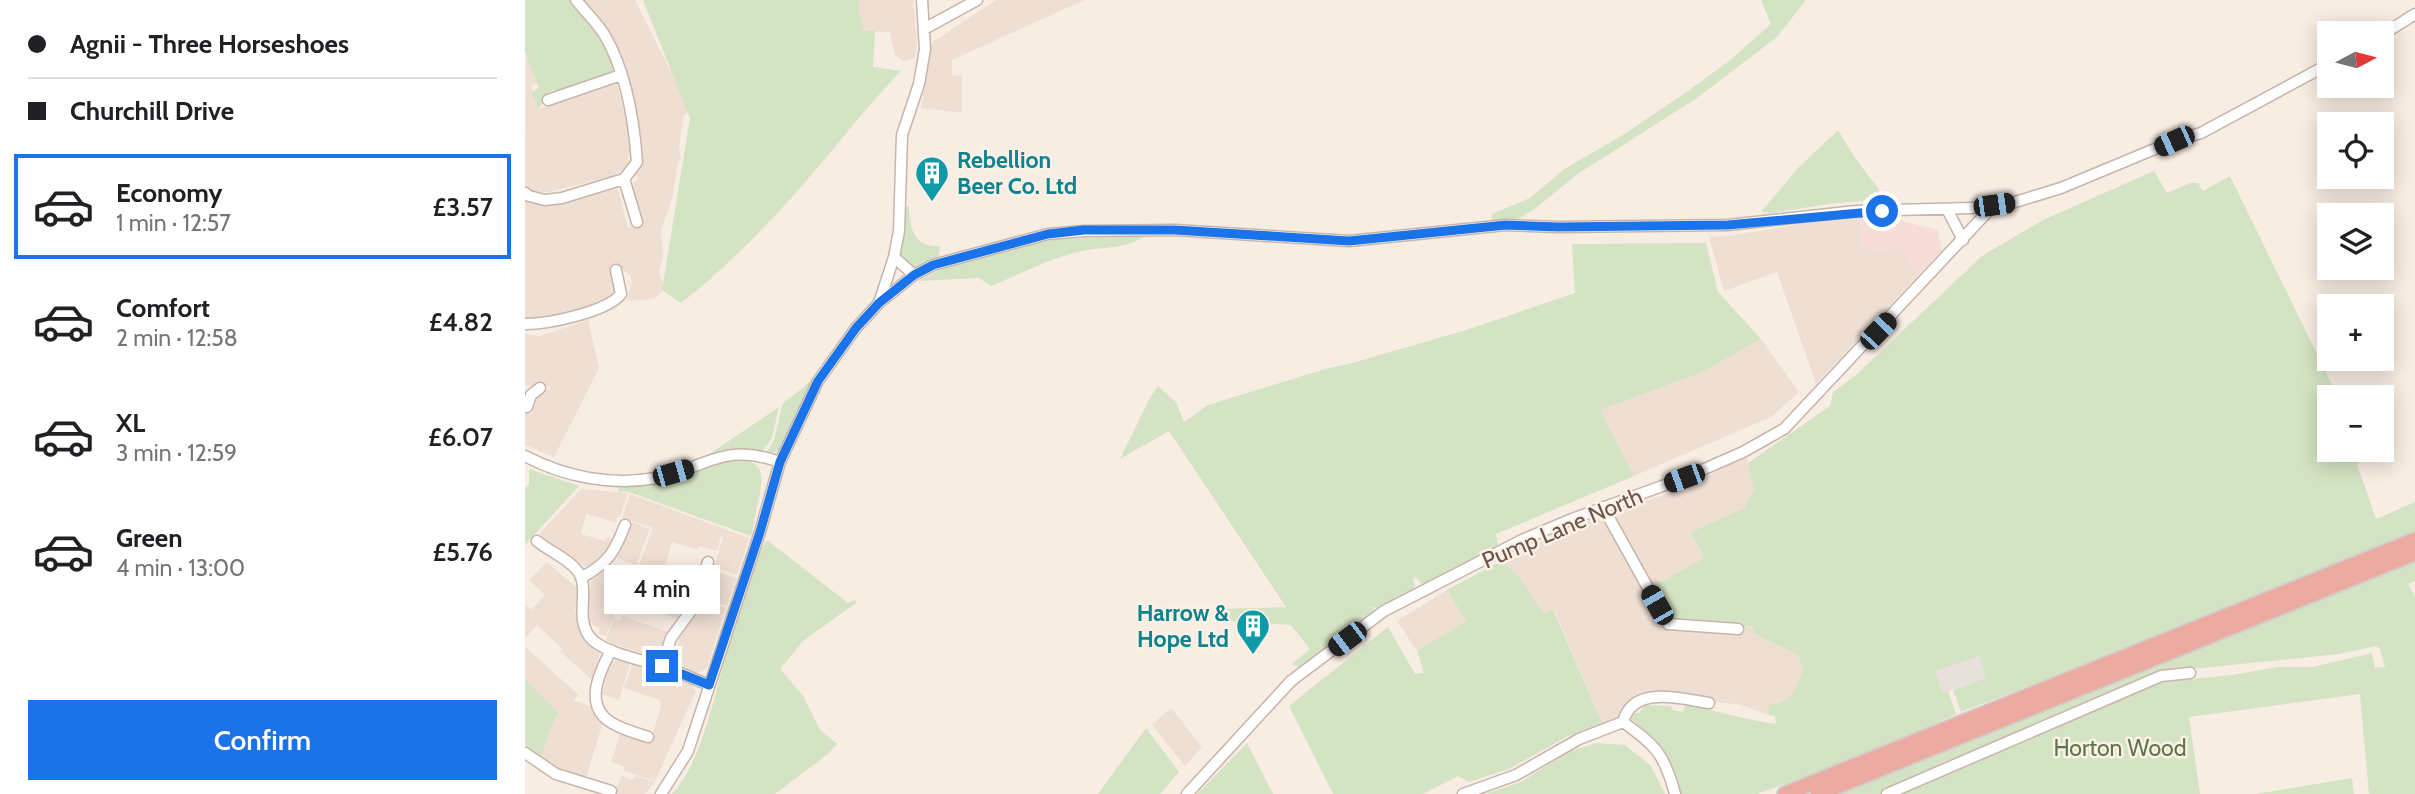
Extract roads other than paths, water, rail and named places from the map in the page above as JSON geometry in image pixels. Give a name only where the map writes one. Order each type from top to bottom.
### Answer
[{"type":"highway","points":[[1785,794],[2415,540]]},
{"type":"highway","points":[[1818,794],[2415,553]]},
{"type":"street","points":[[525,193],[545,200],[562,198],[624,178],[636,162],[635,134],[621,75],[604,34],[576,0]]},
{"type":"street","points":[[879,303],[894,257],[902,200],[902,135],[919,84],[925,49],[922,0]]},
{"type":"street","points":[[924,29],[977,0]]},
{"type":"street","points":[[2394,27],[2415,14]]},
{"type":"street","points":[[661,794],[688,751],[760,532],[780,462],[818,381],[848,338],[879,303],[914,275],[948,259],[1048,234],[1084,230],[1175,230],[1349,241],[1506,225],[1728,225],[1856,211],[1947,209],[2012,203],[2061,188],[2174,141],[2201,133],[2317,70]]},
{"type":"street","points":[[551,97],[621,75]]},
{"type":"street","points":[[624,178],[637,222]]},
{"type":"street","name":"Pump Lane North","points":[[1187,794],[1291,681],[1384,611],[1522,540],[1684,478],[1743,452],[1784,429],[1994,205]]},
{"type":"street","points":[[1947,209],[1963,240]]},
{"type":"street","points":[[894,257],[914,275]]},
{"type":"street","points":[[525,324],[566,318],[615,302],[621,293],[623,281],[616,270]]},
{"type":"street","points":[[527,407],[528,393],[540,388]]},
{"type":"street","points":[[525,456],[558,471],[615,481],[655,478],[724,455],[743,453],[780,462]]},
{"type":"street","points":[[1603,507],[1668,624],[1738,629]]},
{"type":"street","points":[[582,577],[605,563],[625,524]]},
{"type":"street","points":[[537,541],[576,568],[582,577],[582,623],[591,639],[611,650],[709,685]]},
{"type":"street","points":[[662,666],[671,638],[693,608],[708,562]]},
{"type":"street","points":[[611,650],[597,677],[596,699],[601,714],[612,723],[648,737]]},
{"type":"street","points":[[1887,794],[2161,676],[2190,673]]},
{"type":"street","points":[[1463,794],[1516,775],[1579,739],[1623,722],[1629,709],[1641,700],[1663,696],[1709,703]]},
{"type":"street","points":[[1623,722],[1653,743],[1662,755],[1675,794]]},
{"type":"street","points":[[525,753],[556,774],[611,791]]},
{"type":"place","name":"Rebellion Beer Co. Ltd","points":[[932,203]]},
{"type":"place","name":"Harrow & Hope Ltd","points":[[1253,656]]},
{"type":"park label","name":"Horton Wood","points":[[2120,748]]}]
